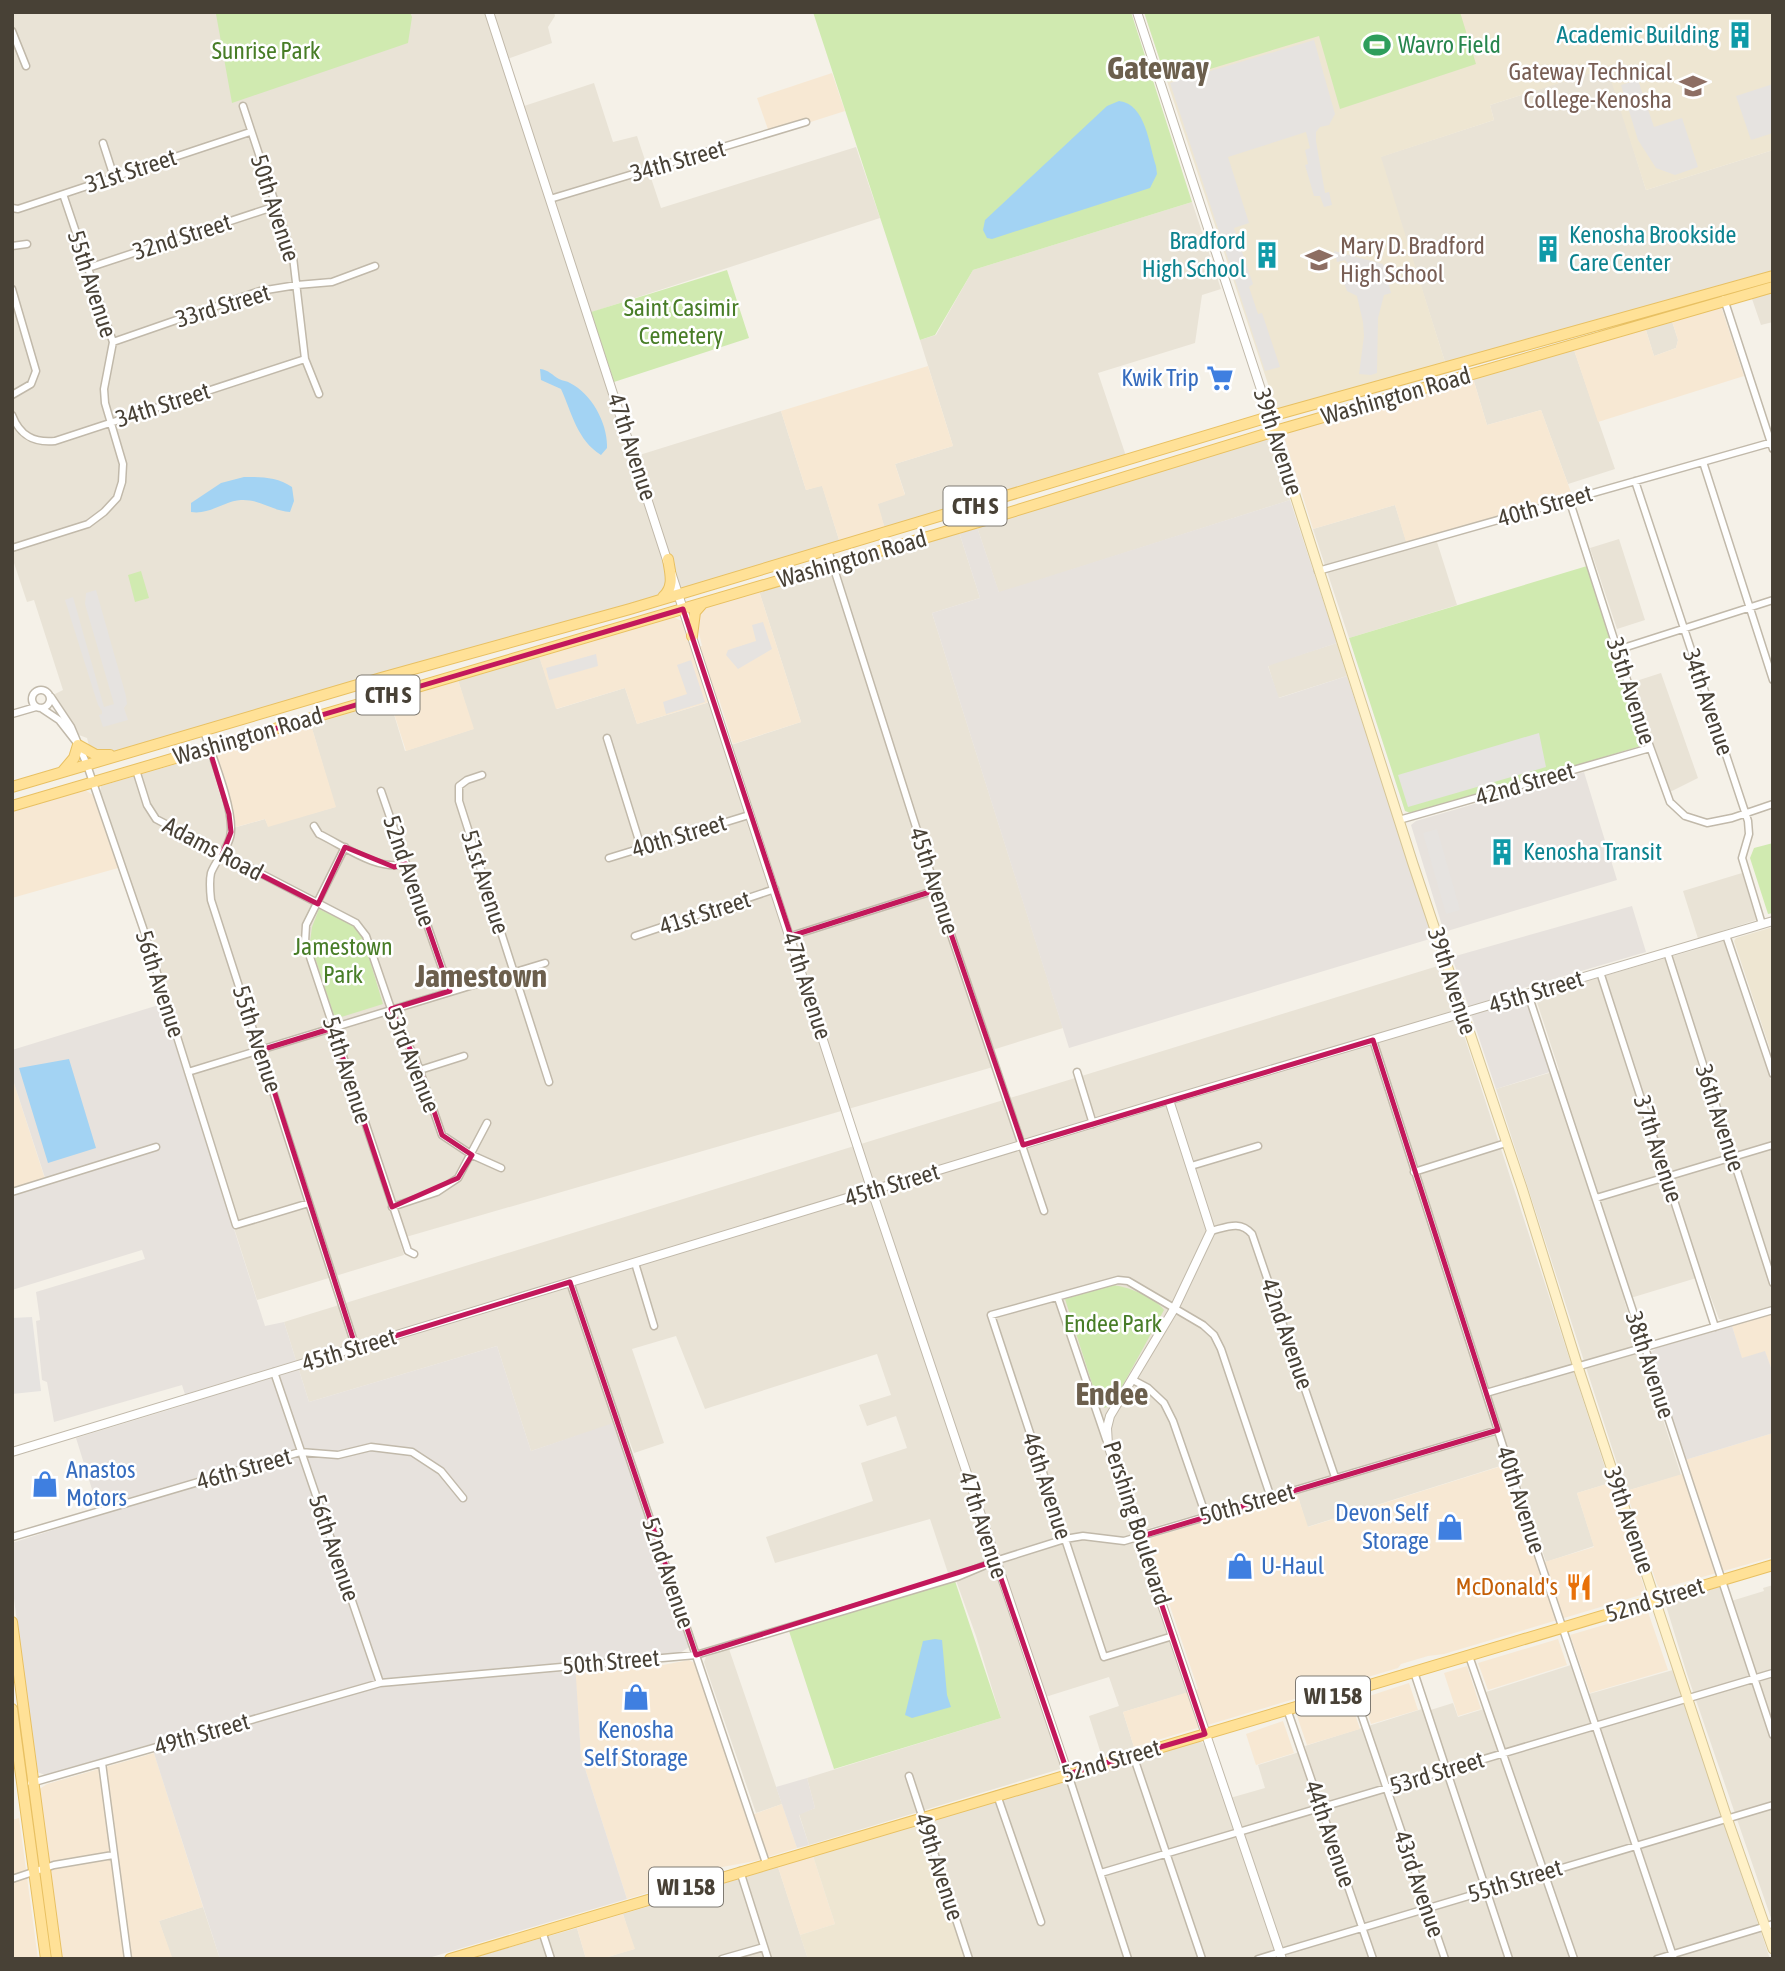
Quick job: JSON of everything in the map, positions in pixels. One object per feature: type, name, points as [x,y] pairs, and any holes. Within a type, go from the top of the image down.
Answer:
[{"type":"main road","name":"Washington Road","points":[[1723,296],[1773,276]]},
{"type":"main road","name":"Washington Road","points":[[12,806],[833,565],[1688,306],[1723,296],[1773,287]]},
{"type":"main road","name":"Washington Road","points":[[12,787],[659,600],[1367,388],[1688,306]]},
{"type":"main road","points":[[1331,415],[1341,407],[1366,399],[1369,394],[1367,388]]},
{"type":"main road","name":"39th Avenue","points":[[1270,416],[1578,1367],[1727,1818],[1769,1925],[1773,1949]]},
{"type":"main road","points":[[659,600],[670,589],[668,559]]},
{"type":"main road","points":[[692,636],[695,611],[704,603]]},
{"type":"main road","points":[[382,678],[387,695]]},
{"type":"main road","points":[[61,772],[74,758],[78,745],[93,754],[103,756],[138,750]]},
{"type":"main road","name":"52nd Street","points":[[450,1959],[482,1954],[542,1931],[766,1863],[1773,1565]]},
{"type":"main road","points":[[12,1622],[28,1784],[40,1870],[57,1959]]},
{"type":"main road","points":[[12,1709],[28,1784]]},
{"type":"main road","points":[[40,1870],[46,1959]]},
{"type":"street","name":"47th Avenue","points":[[489,12],[872,1191],[1128,1959]]},
{"type":"street","name":"39th Avenue","points":[[1137,12],[1270,416]]},
{"type":"street","points":[[12,31],[26,66]]},
{"type":"street","name":"50th Avenue","points":[[243,106],[293,257],[305,359],[319,394]]},
{"type":"street","name":"34th Street","points":[[550,199],[806,122]]},
{"type":"street","name":"31st Street","points":[[12,208],[18,209],[250,132]]},
{"type":"street","points":[[103,143],[114,177]]},
{"type":"street","name":"55th Avenue","points":[[12,548],[88,524],[117,498],[122,482],[123,464],[105,404],[104,389],[113,342],[63,194]]},
{"type":"street","name":"32nd Street","points":[[88,268],[276,206]]},
{"type":"street","points":[[12,246],[27,244]]},
{"type":"street","name":"33rd Street","points":[[113,342],[260,291],[332,282],[375,266]]},
{"type":"street","points":[[12,289],[36,371],[31,384],[12,396]]},
{"type":"street","points":[[1723,296],[1772,445]]},
{"type":"street","name":"34th Street","points":[[12,415],[22,433],[30,439],[55,441],[305,359]]},
{"type":"street","name":"40th Street","points":[[1318,571],[1569,499],[1772,445]]},
{"type":"street","points":[[1703,462],[1773,680]]},
{"type":"street","name":"34th Avenue","points":[[1635,481],[1683,628],[1749,812],[1750,828],[1743,852],[1743,864],[1762,924]]},
{"type":"street","name":"35th Avenue","points":[[1569,499],[1617,650],[1670,802],[1685,816],[1707,823],[1773,804]]},
{"type":"street","name":"45th Avenue","points":[[828,550],[936,890],[1044,1211]]},
{"type":"street","points":[[1617,650],[1773,600]]},
{"type":"street","points":[[12,714],[49,705],[51,697],[43,690],[35,692],[20,710]]},
{"type":"street","points":[[32,697],[39,708]]},
{"type":"street","name":"56th Avenue","points":[[51,697],[72,727],[87,765],[143,928],[236,1225],[309,1203]]},
{"type":"street","name":"56th Avenue","points":[[39,708],[59,720],[78,745]]},
{"type":"street","name":"55th Avenue","points":[[204,731],[232,832],[212,872],[209,887],[211,900],[356,1348]]},
{"type":"street","points":[[607,738],[641,847]]},
{"type":"street","name":"42nd Street","points":[[1399,820],[1650,748]]},
{"type":"street","name":"Adams Road","points":[[136,770],[147,805],[156,819],[318,904]]},
{"type":"street","name":"51st Avenue","points":[[482,775],[459,786],[459,801],[550,1082]]},
{"type":"street","points":[[12,781],[23,784]]},
{"type":"street","name":"52nd Avenue","points":[[380,791],[450,991]]},
{"type":"street","name":"40th Street","points":[[609,858],[749,815]]},
{"type":"street","points":[[314,826],[319,834],[382,865],[394,867],[407,864]]},
{"type":"street","name":"54th Avenue","points":[[345,847],[306,925],[305,942],[392,1207],[408,1251],[414,1254]]},
{"type":"street","name":"41st Street","points":[[635,936],[775,889]]},
{"type":"street","points":[[791,936],[936,890]]},
{"type":"street","name":"53rd Avenue","points":[[318,904],[356,923],[366,936],[399,1032],[421,1070],[442,1135],[472,1155],[501,1168]]},
{"type":"street","name":"45th Street","points":[[12,1452],[1169,1100],[1773,921]]},
{"type":"street","points":[[1726,935],[1773,1074]]},
{"type":"street","name":"36th Avenue","points":[[1667,952],[1773,1283]]},
{"type":"street","points":[[188,1072],[545,963]]},
{"type":"street","name":"37th Avenue","points":[[1600,972],[1715,1327]]},
{"type":"street","name":"38th Avenue","points":[[1528,994],[1773,1735]]},
{"type":"street","name":"40th Avenue","points":[[1373,1040],[1498,1430],[1673,1956]]},
{"type":"street","points":[[421,1070],[464,1056]]},
{"type":"street","points":[[1077,1072],[1093,1124]]},
{"type":"street","points":[[1169,1100],[1211,1231]]},
{"type":"street","points":[[392,1207],[438,1192],[458,1178],[487,1123]]},
{"type":"street","points":[[1414,1172],[1506,1143]]},
{"type":"street","points":[[1595,1198],[1773,1145]]},
{"type":"street","points":[[1191,1166],[1258,1146]]},
{"type":"street","points":[[12,1192],[156,1147]]},
{"type":"street","name":"42nd Avenue","points":[[1211,1231],[1236,1225],[1246,1226],[1252,1234],[1335,1477]]},
{"type":"street","name":"Pershing Boulevard","points":[[1211,1231],[1174,1309],[1110,1416],[1107,1428],[1108,1445],[1281,1955]]},
{"type":"street","points":[[635,1263],[654,1326]]},
{"type":"street","points":[[1108,1445],[1058,1298],[1118,1280],[1128,1282],[1203,1325],[1214,1335],[1271,1498]]},
{"type":"street","name":"52nd Avenue","points":[[570,1282],[766,1863]]},
{"type":"street","name":"46th Avenue","points":[[1058,1298],[991,1315],[1104,1657],[1173,1636]]},
{"type":"street","points":[[1486,1393],[1773,1310]]},
{"type":"street","name":"56th Avenue","points":[[274,1373],[380,1683]]},
{"type":"street","points":[[1133,1380],[1148,1388],[1164,1403],[1206,1516]]},
{"type":"street","name":"50th Street","points":[[380,1683],[696,1655],[957,1577],[995,1561],[1065,1539],[1083,1536],[1124,1541],[1498,1430]]},
{"type":"street","name":"46th Street","points":[[12,1537],[300,1452],[338,1455],[370,1447],[412,1452],[441,1471],[463,1499]]},
{"type":"street","points":[[1469,1656],[1574,1959]]},
{"type":"street","points":[[1414,1672],[1509,1959]]},
{"type":"street","name":"53rd Street","points":[[1101,1873],[1773,1673]]},
{"type":"street","name":"49th Street","points":[[28,1784],[380,1683]]},
{"type":"street","name":"43rd Avenue","points":[[1353,1690],[1445,1959]]},
{"type":"street","name":"44th Avenue","points":[[1287,1709],[1373,1959]]},
{"type":"street","points":[[1133,1755],[1202,1959]]},
{"type":"street","points":[[102,1763],[128,1959]]},
{"type":"street","name":"49th Avenue","points":[[909,1776],[969,1959]]},
{"type":"street","points":[[997,1795],[1041,1922]]},
{"type":"street","name":"55th Street","points":[[1258,1959],[1281,1955],[1362,1927],[1773,1805]]},
{"type":"street","points":[[12,1880],[40,1870],[113,1855]]},
{"type":"street","points":[[740,1871],[768,1959]]},
{"type":"street","points":[[1657,1959],[1769,1925]]},
{"type":"street","points":[[542,1931],[551,1959]]},
{"type":"street","points":[[722,1959],[764,1947]]},
{"type":"highlighted area","points":[[683,609],[791,936],[936,890],[1023,1145],[1373,1040],[1498,1430],[1139,1537],[1205,1734],[1068,1774],[995,1561],[696,1655],[570,1282],[356,1348],[261,1050],[333,1028],[392,1207],[458,1178],[472,1155],[442,1135],[420,1070],[391,1009],[450,991],[406,864],[394,867],[345,847],[318,904],[222,855],[231,832],[229,814],[209,748]]},
{"type":"shaded area","points":[[12,12],[554,12],[555,16],[548,27],[552,43],[502,61],[518,108],[594,83],[613,142],[637,136],[661,208],[856,147],[880,218],[586,314],[633,457],[781,411],[806,490],[822,485],[840,543],[108,753],[90,750],[87,738],[79,735],[57,701],[55,694],[63,690],[34,600],[27,602],[12,557]]},
{"type":"shaded area","name":"Mary D. Bradford High School","points":[[1144,12],[1773,12],[1773,150],[1646,190],[1607,68],[1490,105],[1494,120],[1381,157],[1445,362],[1283,409],[1276,408]]},
{"type":"shaded area","points":[[1314,40],[1335,114],[1329,125],[1320,127],[1316,132],[1325,193],[1329,192],[1332,205],[1324,207],[1320,196],[1314,196],[1305,165],[1308,164],[1305,150],[1310,148],[1306,132],[1228,157],[1249,223],[1234,228],[1253,284],[1249,287],[1258,314],[1262,313],[1280,367],[1265,371],[1170,83]]},
{"type":"shaded area","points":[[1608,67],[1646,190],[1773,150],[1773,272],[1445,362],[1380,157],[1494,120],[1490,105]]},
{"type":"shaded area","points":[[832,73],[845,111],[770,135],[757,98]]},
{"type":"shaded area","points":[[1638,80],[1654,127],[1682,118],[1698,167],[1675,175],[1656,168],[1638,140],[1621,85]]},
{"type":"shaded area","points":[[1773,84],[1773,133],[1751,140],[1736,96]]},
{"type":"shaded area","points":[[1192,202],[1221,289],[1202,295],[1195,343],[1098,373],[1126,456],[885,529],[877,504],[905,494],[895,464],[953,446],[920,340],[936,335],[973,270]]},
{"type":"shaded area","points":[[1334,251],[1383,264],[1391,293],[1384,295],[1378,318],[1377,373],[1371,375],[1359,374],[1363,322],[1357,296],[1347,291],[1342,278],[1350,276],[1351,269],[1345,260],[1337,262]]},
{"type":"shaded area","points":[[1773,289],[1773,322],[1761,325],[1751,296]]},
{"type":"shaded area","points":[[1721,306],[1744,376],[1598,422],[1574,350],[1645,327],[1654,356],[1676,348],[1678,340],[1671,318]]},
{"type":"shaded area","points":[[1671,318],[1678,340],[1676,348],[1654,356],[1645,327]]},
{"type":"shaded area","points":[[1574,350],[1615,469],[1568,484],[1541,410],[1487,425],[1473,378]]},
{"type":"shaded area","points":[[928,366],[953,446],[895,464],[905,495],[878,504],[885,529],[840,543],[822,486],[806,490],[781,411]]},
{"type":"shaded area","points":[[1473,378],[1487,425],[1541,410],[1572,495],[1406,542],[1395,505],[1313,529],[1285,433]]},
{"type":"shaded area","points":[[1266,439],[1270,442],[1290,500],[999,593],[977,527]]},
{"type":"shaded area","points":[[1290,500],[1337,643],[1268,666],[1279,698],[1347,676],[1433,938],[1069,1048],[932,613],[980,598],[959,532],[977,527],[999,592]]},
{"type":"shaded area","points":[[1395,505],[1409,550],[1437,542],[1457,605],[1349,638],[1313,529]]},
{"type":"shaded area","points":[[959,532],[980,598],[932,613],[1063,1028],[989,1051],[993,1067],[399,1239],[404,1255],[257,1300],[234,1228],[240,1226],[235,1209],[100,792],[101,786],[204,756],[211,762],[230,829],[265,819],[268,826],[335,807],[311,725],[390,701],[405,751],[473,729],[458,680],[539,656],[557,709],[625,688],[637,724],[710,702],[725,747],[801,722],[759,591]]},
{"type":"shaded area","points":[[1619,539],[1645,620],[1617,629],[1590,548]]},
{"type":"shaded area","points":[[96,590],[126,696],[127,704],[124,708],[128,720],[103,727],[99,715],[102,711],[65,600],[73,597],[104,707],[114,704],[85,604],[86,593]]},
{"type":"shaded area","points":[[759,591],[801,722],[733,744],[719,699],[637,724],[625,688],[556,709],[539,656],[673,617],[682,621],[692,648],[702,646],[697,624],[698,611],[709,605]]},
{"type":"shaded area","points":[[763,622],[772,649],[738,669],[726,655],[728,650],[756,641],[752,625]]},
{"type":"shaded area","points":[[1337,643],[1347,676],[1278,698],[1268,665]]},
{"type":"shaded area","points":[[596,654],[598,666],[549,680],[546,668]]},
{"type":"shaded area","points":[[691,660],[705,702],[666,714],[663,702],[687,694],[677,665]]},
{"type":"shaded area","points":[[1661,673],[1698,778],[1670,792],[1633,682]]},
{"type":"shaded area","points":[[458,680],[474,729],[406,751],[390,701]]},
{"type":"shaded area","points":[[311,725],[336,807],[268,827],[265,819],[236,827],[215,757],[216,752]]},
{"type":"shaded area","points":[[1539,733],[1546,767],[1408,807],[1398,775]]},
{"type":"shaded area","points":[[1584,772],[1617,880],[1444,932],[1411,825],[1416,821]]},
{"type":"shaded area","points":[[85,790],[93,795],[118,868],[12,898],[12,812]]},
{"type":"shaded area","points":[[1437,829],[1460,910],[1446,914],[1423,833]]},
{"type":"shaded area","points":[[1742,873],[1756,920],[1722,931],[1773,1086],[1773,1306],[1724,1320],[1719,1319],[1703,1276],[1624,1300],[1681,1475],[1626,1491],[1496,1089],[1559,1070],[1535,996],[1701,948],[1683,891]]},
{"type":"shaded area","points":[[1632,906],[1646,952],[1523,988],[1550,1072],[1496,1089],[1452,957]]},
{"type":"shaded area","points":[[1773,927],[1773,1058],[1734,941],[1736,938]]},
{"type":"shaded area","points":[[1441,965],[1610,1483],[1577,1493],[1594,1546],[1546,1562],[1513,1462],[1307,1527],[1295,1486],[1133,1533],[1187,1693],[1123,1712],[1134,1747],[1102,1757],[1089,1716],[1119,1706],[1109,1677],[1039,1699],[1061,1763],[1060,1769],[809,1845],[799,1814],[815,1808],[807,1778],[1001,1718],[976,1636],[953,1572],[948,1573],[930,1519],[775,1563],[766,1537],[873,1501],[861,1463],[907,1448],[896,1416],[867,1426],[859,1405],[891,1395],[877,1354],[705,1409],[676,1336],[632,1349],[664,1443],[634,1453],[622,1421],[531,1451],[497,1346],[309,1402],[284,1322]]},
{"type":"shaded area","points":[[162,1004],[265,1326],[284,1322],[309,1402],[497,1346],[531,1451],[613,1423],[689,1647],[680,1653],[575,1662],[581,1756],[627,1899],[425,1959],[220,1959],[151,1744],[45,1775],[35,1769],[12,1582],[12,1543],[100,1515],[76,1438],[188,1404],[182,1385],[54,1422],[47,1382],[42,1380],[36,1292],[145,1259],[142,1250],[12,1290],[12,1195],[47,1184],[12,1077],[12,1050]]},
{"type":"shaded area","points":[[12,1077],[45,1179],[12,1188]]},
{"type":"shaded area","points":[[1773,1314],[1773,1373],[1765,1352],[1742,1359],[1732,1326]]},
{"type":"shaded area","points":[[32,1317],[41,1391],[12,1394],[12,1318]]},
{"type":"shaded area","points":[[1732,1326],[1742,1358],[1765,1351],[1773,1373],[1773,1433],[1685,1460],[1651,1352]]},
{"type":"shaded area","points":[[1773,1433],[1773,1557],[1660,1589],[1626,1491],[1689,1472],[1685,1460]]},
{"type":"shaded area","points":[[1505,1465],[1538,1564],[1594,1547],[1577,1493],[1610,1483],[1644,1594],[1444,1654],[1401,1664],[1398,1668],[1134,1747],[1123,1712],[1198,1689],[1150,1547],[1151,1538],[1297,1494],[1308,1527]]},
{"type":"shaded area","points":[[1720,1579],[1728,1602],[1764,1591],[1763,1588],[1773,1585],[1773,1924],[1663,1596]]},
{"type":"shaded area","points":[[1648,1612],[1668,1670],[1590,1693],[1570,1635]]},
{"type":"shaded area","points":[[1558,1639],[1567,1665],[1488,1690],[1478,1663]]},
{"type":"shaded area","points":[[729,1649],[782,1804],[756,1813],[704,1662],[706,1657]]},
{"type":"shaded area","points":[[689,1660],[695,1663],[746,1817],[782,1804],[797,1848],[686,1877],[680,1883],[627,1899],[581,1756],[575,1671],[663,1665]]},
{"type":"shaded area","points":[[1571,1665],[1582,1696],[1673,1670],[1770,1959],[972,1959],[929,1826],[931,1821],[1199,1741],[1206,1748],[1223,1800],[1265,1788],[1258,1765],[1306,1750],[1305,1746],[1422,1709],[1424,1712],[1453,1703],[1458,1717],[1490,1707],[1486,1692]]},
{"type":"shaded area","points":[[1467,1666],[1481,1709],[1458,1716],[1444,1673]]},
{"type":"shaded area","points":[[1409,1683],[1418,1710],[1371,1724],[1363,1698]]},
{"type":"shaded area","points":[[1350,1700],[1360,1729],[1307,1745],[1297,1716]]},
{"type":"shaded area","points":[[1283,1721],[1294,1753],[1256,1765],[1246,1734]]},
{"type":"shaded area","points":[[154,1753],[203,1907],[159,1921],[172,1957],[60,1959],[38,1790],[47,1784]]},
{"type":"shaded area","points":[[807,1778],[815,1808],[799,1815],[809,1845],[797,1848],[776,1787]]},
{"type":"shaded area","points":[[19,1818],[38,1959],[12,1959],[12,1820]]},
{"type":"shaded area","points":[[920,1824],[966,1959],[808,1959],[800,1935],[835,1924],[813,1856]]},
{"type":"shaded area","points":[[813,1856],[835,1924],[800,1935],[778,1867]]},
{"type":"shaded area","points":[[778,1867],[808,1959],[601,1959],[634,1949],[623,1914]]},
{"type":"shaded area","points":[[203,1907],[220,1959],[172,1959],[159,1921]]},
{"type":"shaded area","points":[[623,1914],[635,1949],[601,1959],[586,1959],[577,1928]]},
{"type":"shaded area","points":[[577,1928],[586,1959],[469,1959]]},
{"type":"green space","name":"Sunrise Park","points":[[410,12],[412,17],[408,43],[232,103],[216,14]]},
{"type":"green space","points":[[813,12],[1131,12],[1192,202],[973,270],[935,335],[920,340]]},
{"type":"green space","points":[[1144,12],[1460,12],[1476,64],[1340,109],[1319,36],[1167,82]]},
{"type":"green space","name":"Saint Casimir Cemetery","points":[[727,270],[749,338],[614,382],[591,312]]},
{"type":"green space","points":[[1587,566],[1644,745],[1413,814],[1405,811],[1349,638]]},
{"type":"green space","points":[[141,571],[149,598],[135,602],[128,575]]},
{"type":"green space","points":[[1773,843],[1773,913],[1768,914],[1750,858],[1754,848]]},
{"type":"green space","name":"Jamestown Park","points":[[319,909],[354,926],[363,938],[383,1004],[335,1019],[310,942]]},
{"type":"green space","name":"Endee Park","points":[[1111,1285],[1140,1293],[1164,1310],[1113,1403],[1105,1408],[1098,1402],[1065,1299]]},
{"type":"green space","points":[[955,1581],[1001,1718],[834,1769],[789,1631]]},
{"type":"water","points":[[1119,101],[1135,109],[1145,127],[1157,174],[1150,188],[992,239],[987,238],[983,230],[985,220],[1107,106]]},
{"type":"water","points":[[540,369],[569,382],[592,402],[602,420],[607,439],[607,448],[601,455],[581,434],[561,389],[541,380]]},
{"type":"water","points":[[244,477],[275,479],[292,487],[294,501],[290,512],[254,501],[241,500],[204,512],[191,512],[191,503],[221,483]]},
{"type":"water","points":[[69,1059],[96,1148],[48,1163],[19,1068]]},
{"type":"water","points":[[942,1640],[947,1695],[951,1707],[912,1718],[905,1715],[923,1641]]},
{"type":"place","name":"Academic Building","points":[[1740,35]]},
{"type":"place","name":"Wavro Field","points":[[1377,45]]},
{"type":"place","name":"Gateway Technical College-Kenosha","points":[[1693,86]]},
{"type":"place","name":"Kenosha Brookside Care Center","points":[[1548,249]]},
{"type":"place","name":"Bradford High School","points":[[1267,255]]},
{"type":"place","name":"Mary D. Bradford High School","points":[[1319,260]]},
{"type":"place","name":"Kwik Trip","points":[[1220,378]]},
{"type":"place","name":"Kenosha Transit","points":[[1502,852]]},
{"type":"place","name":"Anastos Motors","points":[[45,1484]]},
{"type":"place","name":"Devon Self Storage","points":[[1450,1527]]},
{"type":"place","name":"U-Haul","points":[[1240,1566]]},
{"type":"place","name":"McDonald's","points":[[1579,1587]]},
{"type":"place","name":"Kenosha Self Storage","points":[[636,1697]]},
{"type":"district","name":"Gateway","points":[[1158,68]]},
{"type":"district","name":"Jamestown","points":[[481,976]]},
{"type":"district","name":"Endee","points":[[1112,1394]]}]
